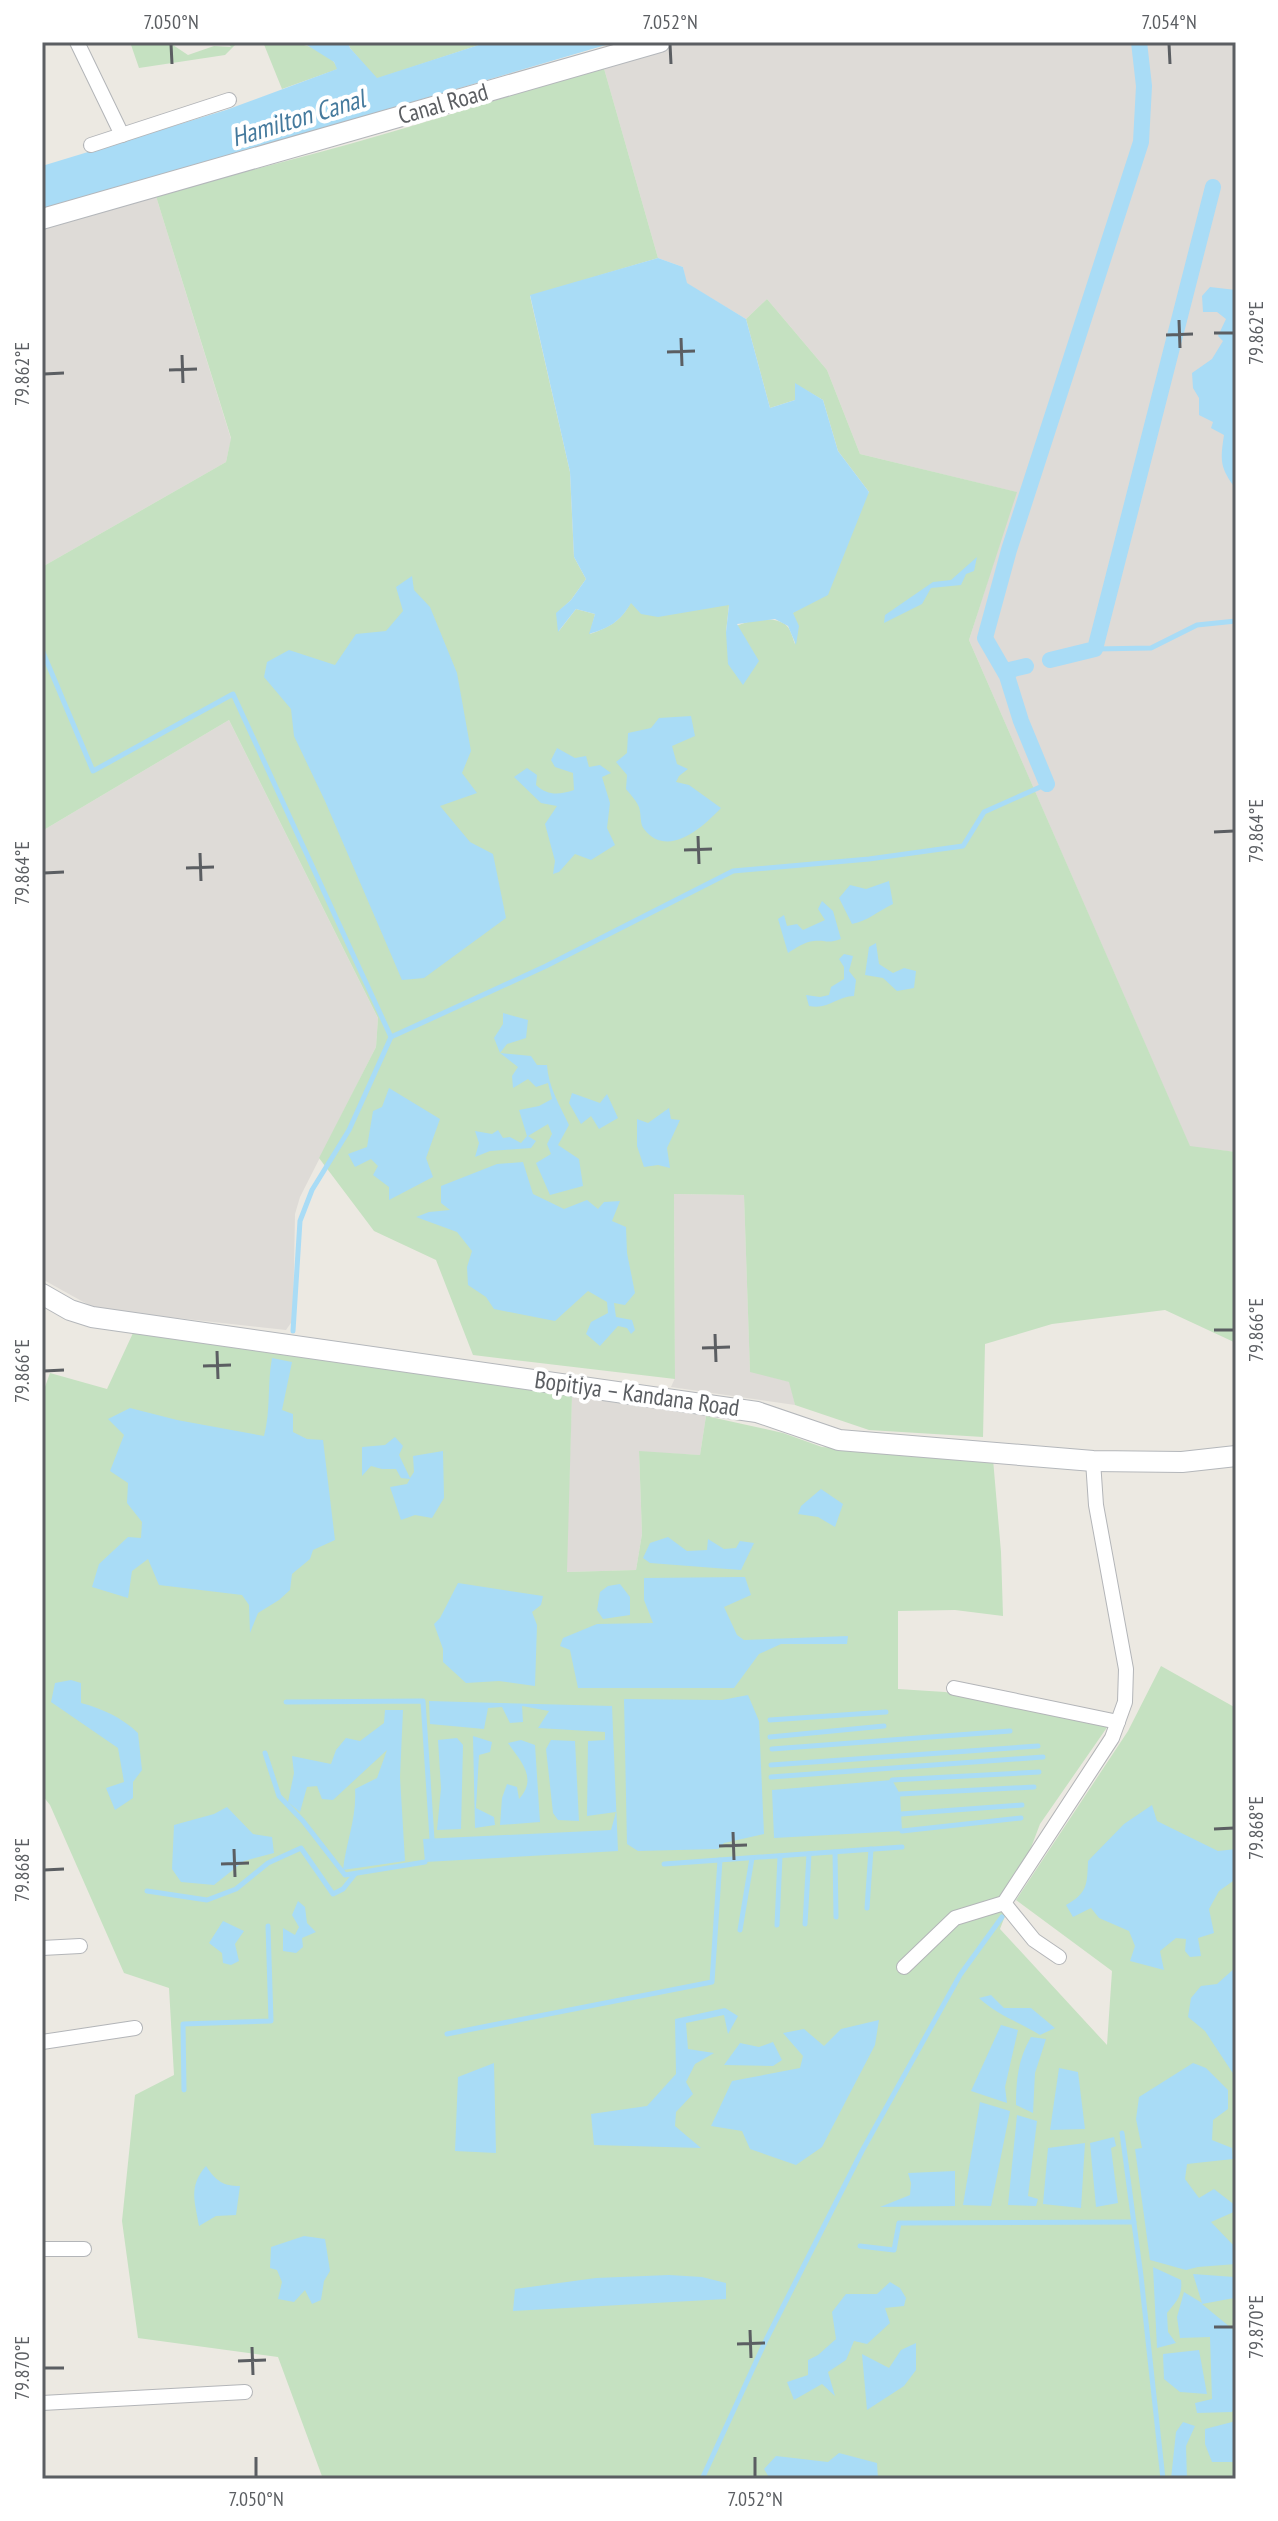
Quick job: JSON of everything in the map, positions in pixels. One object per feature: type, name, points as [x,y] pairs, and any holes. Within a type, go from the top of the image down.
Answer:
[{"type":"main road","name":"Canal Road","points":[[42,219],[660,42]]},
{"type":"main road","name":"Bopitiya – Kandana Road","points":[[42,1294],[70,1310],[92,1317],[757,1412],[839,1440],[1093,1461],[1182,1462],[1236,1456]]},
{"type":"street","points":[[77,42],[122,135]]},
{"type":"street","points":[[91,145],[229,100]]},
{"type":"street","points":[[904,1967],[955,1918],[1004,1903],[1112,1738],[1118,1722],[1125,1702],[1126,1669],[1096,1505],[1093,1461]]},
{"type":"street","points":[[954,1688],[1118,1722]]},
{"type":"street","points":[[1004,1903],[1034,1940],[1059,1957]]},
{"type":"street","points":[[42,1948],[80,1946]]},
{"type":"street","points":[[42,2042],[135,2028]]},
{"type":"street","points":[[42,2249],[84,2249]]},
{"type":"street","points":[[42,2403],[245,2392]]},
{"type":"shaded area","points":[[682,42],[1236,42],[1236,1152],[1190,1147],[969,640],[1016,492],[860,454],[827,370],[767,299],[746,319],[686,283],[683,267],[658,258],[603,65]]},
{"type":"shaded area","points":[[155,193],[231,439],[226,462],[42,567],[42,226]]},
{"type":"shaded area","points":[[229,720],[378,1018],[376,1047],[300,1197],[295,1214],[293,1320],[286,1330],[96,1309],[42,1279],[42,831]]},
{"type":"shaded area","points":[[674,1194],[744,1195],[750,1371],[790,1382],[795,1405],[671,1387],[675,1378]]},
{"type":"shaded area","points":[[572,1396],[706,1416],[700,1455],[639,1452],[642,1534],[636,1570],[566,1572]]},
{"type":"green space","points":[[272,41],[288,42],[319,50],[338,69],[282,89],[263,42],[238,42],[225,55],[139,68],[130,42],[175,42],[173,45],[188,55],[214,46],[231,47],[227,42]]},
{"type":"green space","points":[[348,42],[488,42],[376,79]]},
{"type":"green space","points":[[603,65],[658,258],[530,296],[570,472],[574,557],[586,579],[557,613],[559,631],[576,609],[595,614],[590,634],[614,622],[631,602],[729,605],[726,632],[747,622],[774,620],[787,626],[795,644],[793,613],[869,492],[838,451],[823,400],[795,384],[795,400],[770,408],[746,319],[767,299],[827,370],[860,454],[1017,492],[969,640],[1190,1146],[1236,1152],[1236,1343],[1165,1310],[1052,1324],[985,1344],[983,1437],[869,1430],[795,1405],[789,1382],[750,1372],[744,1195],[674,1194],[675,1379],[473,1355],[436,1260],[374,1231],[319,1158],[376,1047],[378,1018],[229,720],[42,831],[42,567],[226,462],[231,438],[155,193],[381,135]]},
{"type":"green space","points":[[133,1333],[572,1396],[567,1572],[636,1570],[642,1534],[639,1451],[700,1455],[706,1416],[783,1433],[822,1447],[993,1459],[1003,1616],[955,1610],[898,1611],[898,1689],[945,1692],[1108,1726],[1040,1824],[1000,1929],[1107,2045],[1112,1971],[1016,1900],[1128,1731],[1161,1666],[1236,1708],[1236,2479],[323,2479],[278,2357],[138,2338],[122,2221],[135,2095],[174,2075],[169,1988],[124,1973],[50,1805],[42,1795],[42,1395],[50,1373],[107,1389]]},
{"type":"water","name":"Hamilton Canal","points":[[302,42],[348,42],[377,78],[488,42],[616,42],[42,211],[42,166],[226,110],[337,69],[334,62]]},
{"type":"water","points":[[658,258],[683,267],[687,283],[746,319],[770,408],[795,400],[795,383],[823,400],[838,451],[869,492],[828,595],[793,613],[799,626],[796,645],[788,626],[775,619],[737,624],[759,661],[743,685],[728,664],[726,632],[729,605],[658,617],[641,614],[631,603],[613,623],[589,634],[595,614],[576,609],[558,632],[556,613],[571,600],[586,579],[574,557],[570,472],[530,295]]},
{"type":"water","points":[[1210,287],[1236,290],[1236,489],[1222,464],[1224,435],[1211,428],[1213,422],[1199,415],[1199,398],[1193,388],[1192,373],[1212,359],[1223,341],[1218,336],[1226,319],[1217,312],[1203,312],[1202,296]]},
{"type":"water","points":[[977,557],[974,571],[966,574],[961,585],[931,588],[922,604],[884,623],[885,615],[933,582],[951,580]]},
{"type":"water","points":[[412,576],[414,590],[430,607],[457,673],[471,751],[462,773],[477,793],[440,806],[470,842],[493,854],[506,918],[424,978],[402,980],[294,736],[291,709],[264,677],[267,662],[289,650],[335,665],[356,634],[386,631],[403,611],[396,587]]},
{"type":"water","points":[[691,716],[695,736],[672,746],[677,764],[688,769],[676,782],[689,785],[721,808],[685,837],[664,841],[654,838],[642,827],[638,805],[626,789],[627,775],[616,762],[627,753],[628,733],[651,728],[659,718]]},
{"type":"water","points":[[557,748],[575,758],[586,756],[589,767],[600,765],[611,773],[602,777],[610,803],[607,828],[615,845],[591,860],[575,854],[559,872],[553,874],[555,861],[545,824],[557,806],[541,803],[514,777],[527,768],[537,775],[536,785],[549,793],[574,790],[573,773],[555,767],[551,760]]},
{"type":"water","points":[[889,881],[893,904],[852,924],[839,898],[850,885],[866,889]]},
{"type":"water","points":[[822,901],[833,911],[841,939],[810,942],[788,953],[778,919],[784,915],[787,926],[797,924],[803,930],[825,920],[818,909]]},
{"type":"water","points":[[876,943],[879,964],[893,973],[904,968],[916,971],[914,988],[897,991],[883,978],[865,975],[869,947]]},
{"type":"water","points":[[844,954],[853,956],[849,971],[856,980],[854,996],[822,1006],[809,1006],[806,995],[829,995],[831,987],[844,979],[844,967],[839,959]]},
{"type":"water","points":[[503,1013],[528,1020],[526,1038],[507,1044],[500,1053],[494,1038],[503,1024]]},
{"type":"water","points":[[500,1053],[531,1056],[537,1065],[547,1065],[552,1088],[569,1125],[558,1145],[579,1159],[583,1186],[550,1195],[536,1163],[551,1154],[547,1144],[552,1134],[548,1124],[528,1136],[536,1141],[531,1148],[490,1151],[475,1157],[479,1143],[475,1131],[492,1134],[498,1130],[503,1138],[510,1137],[521,1143],[527,1136],[519,1110],[539,1106],[552,1099],[548,1083],[536,1087],[528,1079],[513,1088],[512,1076],[518,1067]]},
{"type":"water","points":[[389,1088],[440,1119],[426,1158],[433,1177],[389,1200],[389,1187],[373,1175],[378,1166],[371,1159],[355,1167],[348,1154],[367,1147],[373,1111],[382,1107]]},
{"type":"water","points":[[572,1093],[600,1103],[607,1094],[618,1118],[599,1129],[591,1116],[581,1124],[569,1103]]},
{"type":"water","points":[[669,1108],[671,1119],[680,1120],[667,1148],[670,1168],[658,1165],[644,1167],[637,1146],[637,1119],[648,1123]]},
{"type":"water","points":[[523,1162],[533,1194],[564,1209],[587,1200],[598,1209],[604,1202],[620,1201],[612,1221],[626,1227],[627,1253],[635,1293],[625,1305],[614,1303],[616,1317],[632,1320],[635,1330],[631,1334],[627,1328],[618,1326],[600,1346],[586,1334],[591,1322],[608,1313],[607,1302],[588,1291],[555,1321],[494,1309],[486,1297],[468,1285],[467,1267],[472,1251],[457,1232],[416,1217],[450,1210],[441,1203],[441,1186],[497,1164]]},
{"type":"water","points":[[272,1358],[292,1362],[282,1410],[293,1414],[293,1432],[307,1439],[323,1440],[335,1540],[313,1550],[310,1559],[292,1574],[290,1590],[258,1613],[250,1633],[249,1605],[242,1595],[159,1585],[148,1559],[132,1571],[128,1598],[92,1587],[99,1564],[128,1537],[141,1538],[142,1522],[127,1503],[128,1483],[110,1471],[124,1435],[108,1419],[130,1408],[264,1436]]},
{"type":"water","points":[[395,1437],[403,1446],[399,1455],[410,1478],[414,1472],[413,1456],[443,1451],[444,1498],[432,1518],[415,1515],[401,1520],[390,1487],[407,1484],[410,1479],[401,1478],[396,1469],[371,1466],[362,1476],[362,1447],[385,1445]]},
{"type":"water","points":[[821,1489],[843,1504],[835,1527],[818,1517],[798,1514],[801,1506]]},
{"type":"water","points":[[668,1537],[687,1551],[707,1550],[708,1539],[724,1549],[736,1548],[740,1541],[754,1543],[741,1570],[650,1563],[643,1558],[650,1543]]},
{"type":"water","points":[[745,1577],[751,1595],[724,1607],[737,1635],[744,1640],[848,1636],[847,1644],[781,1644],[759,1654],[734,1688],[578,1688],[570,1650],[560,1646],[563,1638],[597,1624],[653,1623],[644,1600],[644,1578]]},
{"type":"water","points":[[458,1583],[543,1596],[541,1605],[532,1612],[537,1625],[535,1686],[499,1681],[466,1683],[443,1662],[443,1649],[434,1624]]},
{"type":"water","points":[[620,1584],[630,1597],[630,1615],[603,1619],[597,1610],[600,1592],[608,1586]]},
{"type":"water","points":[[71,1680],[81,1683],[81,1703],[111,1714],[138,1733],[142,1770],[133,1782],[133,1798],[115,1810],[106,1788],[124,1782],[118,1748],[51,1702],[55,1683]]},
{"type":"water","points":[[748,1695],[759,1721],[764,1834],[724,1843],[718,1849],[638,1851],[627,1844],[624,1699],[722,1700]]},
{"type":"water","points":[[429,1701],[612,1706],[618,1851],[425,1862],[423,1839],[611,1830],[616,1812],[587,1816],[588,1741],[605,1740],[605,1732],[538,1728],[549,1711],[522,1706],[523,1722],[510,1723],[502,1707],[488,1708],[484,1729],[430,1724]]},
{"type":"water","points":[[385,1710],[403,1710],[400,1777],[405,1861],[343,1870],[355,1789],[377,1778],[387,1750],[333,1800],[322,1799],[317,1786],[307,1787],[300,1812],[288,1802],[294,1773],[292,1756],[331,1764],[336,1750],[346,1738],[360,1741],[384,1723]]},
{"type":"water","points":[[473,1736],[492,1742],[490,1752],[479,1755],[476,1808],[494,1817],[495,1825],[475,1828]]},
{"type":"water","points":[[457,1738],[463,1745],[461,1829],[437,1830],[441,1788],[438,1740]]},
{"type":"water","points":[[521,1740],[535,1745],[540,1822],[500,1825],[502,1798],[507,1784],[517,1787],[519,1799],[527,1784],[526,1770],[508,1743]]},
{"type":"water","points":[[551,1740],[575,1741],[579,1821],[558,1820],[553,1813],[546,1749]]},
{"type":"water","points":[[892,1780],[900,1794],[902,1831],[774,1838],[772,1790]]},
{"type":"water","points":[[1152,1805],[1157,1821],[1218,1851],[1236,1849],[1233,1881],[1219,1891],[1209,1909],[1214,1933],[1198,1938],[1201,1956],[1190,1957],[1185,1951],[1186,1939],[1176,1938],[1160,1951],[1164,1970],[1130,1961],[1135,1946],[1129,1931],[1099,1918],[1091,1908],[1073,1917],[1066,1905],[1079,1896],[1085,1887],[1088,1861],[1124,1824]]},
{"type":"water","points":[[227,1807],[253,1834],[272,1837],[274,1853],[244,1861],[214,1885],[181,1882],[172,1869],[174,1825],[214,1814]]},
{"type":"water","points":[[298,1901],[305,1907],[307,1923],[316,1932],[302,1938],[303,1947],[296,1953],[283,1951],[283,1928],[295,1935],[299,1927],[292,1915]]},
{"type":"water","points":[[223,1921],[244,1931],[235,1944],[239,1961],[231,1965],[223,1963],[222,1953],[209,1943]]},
{"type":"water","points":[[1236,1967],[1236,2078],[1205,2031],[1188,2017],[1191,1998],[1201,1986],[1217,1984]]},
{"type":"water","points":[[991,1995],[1004,2008],[1031,2008],[1055,2028],[1040,2035],[979,1998]]},
{"type":"water","points":[[725,2008],[738,2016],[728,2034],[724,2015],[686,2023],[688,2049],[714,2053],[695,2064],[686,2082],[693,2094],[676,2112],[675,2126],[701,2148],[594,2145],[591,2114],[647,2106],[676,2074],[675,2019]]},
{"type":"water","points":[[879,2020],[875,2045],[822,2147],[796,2165],[750,2149],[742,2131],[711,2126],[732,2081],[800,2068],[803,2056],[783,2033],[804,2029],[824,2046],[841,2029]]},
{"type":"water","points":[[1001,2025],[1018,2030],[1005,2087],[1007,2103],[971,2091]]},
{"type":"water","points":[[1031,2037],[1046,2039],[1035,2073],[1033,2113],[1016,2105],[1019,2070]]},
{"type":"water","points":[[773,2042],[782,2060],[773,2066],[724,2065],[740,2043],[759,2047]]},
{"type":"water","points":[[494,2063],[496,2153],[455,2151],[458,2077]]},
{"type":"water","points":[[1193,2063],[1206,2068],[1228,2090],[1228,2109],[1213,2120],[1212,2140],[1232,2148],[1233,2159],[1187,2164],[1185,2179],[1199,2198],[1214,2189],[1236,2206],[1236,2211],[1211,2222],[1234,2246],[1236,2264],[1186,2270],[1150,2260],[1135,2149],[1142,2148],[1136,2119],[1139,2097]]},
{"type":"water","points":[[1059,2068],[1078,2072],[1085,2129],[1050,2130]]},
{"type":"water","points":[[980,2102],[1010,2111],[991,2206],[963,2205]]},
{"type":"water","points":[[1017,2115],[1037,2121],[1028,2196],[1038,2199],[1036,2206],[1008,2205]]},
{"type":"water","points":[[1114,2137],[1116,2146],[1111,2148],[1118,2203],[1096,2207],[1090,2143]]},
{"type":"water","points":[[1085,2143],[1081,2208],[1043,2204],[1048,2148]]},
{"type":"water","points":[[206,2166],[220,2182],[240,2186],[236,2215],[216,2216],[199,2226],[195,2188]]},
{"type":"water","points":[[955,2171],[955,2206],[880,2207],[910,2195],[908,2173]]},
{"type":"water","points":[[304,2236],[325,2239],[330,2271],[324,2281],[321,2300],[312,2304],[305,2290],[294,2302],[278,2299],[282,2282],[277,2270],[270,2268],[271,2247]]},
{"type":"water","points":[[1153,2267],[1181,2280],[1178,2298],[1167,2313],[1168,2332],[1176,2343],[1157,2348]]},
{"type":"water","points":[[1193,2274],[1234,2277],[1234,2298],[1202,2304],[1236,2332],[1236,2406],[1232,2412],[1197,2413],[1195,2403],[1212,2399],[1210,2337],[1180,2338],[1177,2317],[1184,2292],[1202,2303]]},
{"type":"water","points":[[702,2277],[726,2283],[726,2299],[513,2311],[515,2289],[596,2278]]},
{"type":"water","points":[[890,2282],[900,2288],[906,2298],[904,2306],[885,2308],[890,2323],[867,2344],[854,2341],[846,2360],[828,2372],[835,2396],[822,2384],[794,2400],[787,2382],[808,2375],[808,2360],[836,2339],[832,2312],[846,2294],[877,2294]]},
{"type":"water","points":[[916,2343],[916,2370],[904,2386],[867,2410],[862,2354],[889,2368],[901,2350]]},
{"type":"water","points":[[1199,2350],[1207,2394],[1180,2392],[1164,2379],[1163,2354]]},
{"type":"water","points":[[1236,2421],[1236,2462],[1212,2462],[1205,2444],[1205,2429]]},
{"type":"water","points":[[1183,2422],[1195,2426],[1186,2446],[1187,2479],[1171,2479],[1176,2432]]},
{"type":"water","points":[[839,2453],[877,2463],[878,2479],[770,2479],[764,2469],[776,2456],[828,2462]]},
{"type":"waterway","points":[[1047,784],[1021,721],[1007,676],[985,638],[1009,550],[1141,142],[1144,86],[1139,42]]},
{"type":"waterway","points":[[1050,660],[1095,649],[1213,187]]},
{"type":"waterway","points":[[1095,649],[1151,648],[1197,625],[1236,621]]},
{"type":"waterway","points":[[42,650],[93,771],[233,694],[391,1037],[546,966],[733,871],[869,859],[963,846],[984,812],[1047,784]]},
{"type":"waterway","points":[[1005,671],[1026,666]]},
{"type":"waterway","points":[[293,1331],[300,1221],[312,1190],[349,1130],[391,1037]]},
{"type":"waterway","points":[[286,1702],[423,1701],[432,1839]]},
{"type":"waterway","points":[[770,1720],[886,1712]]},
{"type":"waterway","points":[[770,1737],[884,1726]]},
{"type":"waterway","points":[[772,1749],[1010,1731]]},
{"type":"waterway","points":[[771,1765],[1038,1746]]},
{"type":"waterway","points":[[265,1753],[279,1796],[345,1875],[425,1862]]},
{"type":"waterway","points":[[771,1777],[1043,1757]]},
{"type":"waterway","points":[[892,1780],[1039,1772]]},
{"type":"waterway","points":[[900,1794],[1034,1787]]},
{"type":"waterway","points":[[901,1814],[1022,1805]]},
{"type":"waterway","points":[[902,1831],[1021,1818]]},
{"type":"waterway","points":[[664,1864],[902,1847]]},
{"type":"waterway","points":[[147,1891],[207,1900],[236,1889],[268,1863],[301,1848],[333,1894],[343,1889],[355,1874]]},
{"type":"waterway","points":[[867,1908],[871,1849]]},
{"type":"waterway","points":[[835,1852],[836,1917]]},
{"type":"waterway","points":[[805,1924],[809,1854]]},
{"type":"waterway","points":[[777,1925],[780,1856]]},
{"type":"waterway","points":[[740,1930],[752,1858]]},
{"type":"waterway","points":[[447,2034],[712,1982],[720,1860]]},
{"type":"waterway","points":[[702,2479],[766,2340],[862,2151],[960,1975],[1002,1917]]},
{"type":"waterway","points":[[184,2090],[183,2024],[271,2021],[268,1926]]},
{"type":"waterway","points":[[1122,2133],[1163,2479]]},
{"type":"waterway","points":[[860,2246],[894,2250],[899,2223],[1134,2222]]}]
